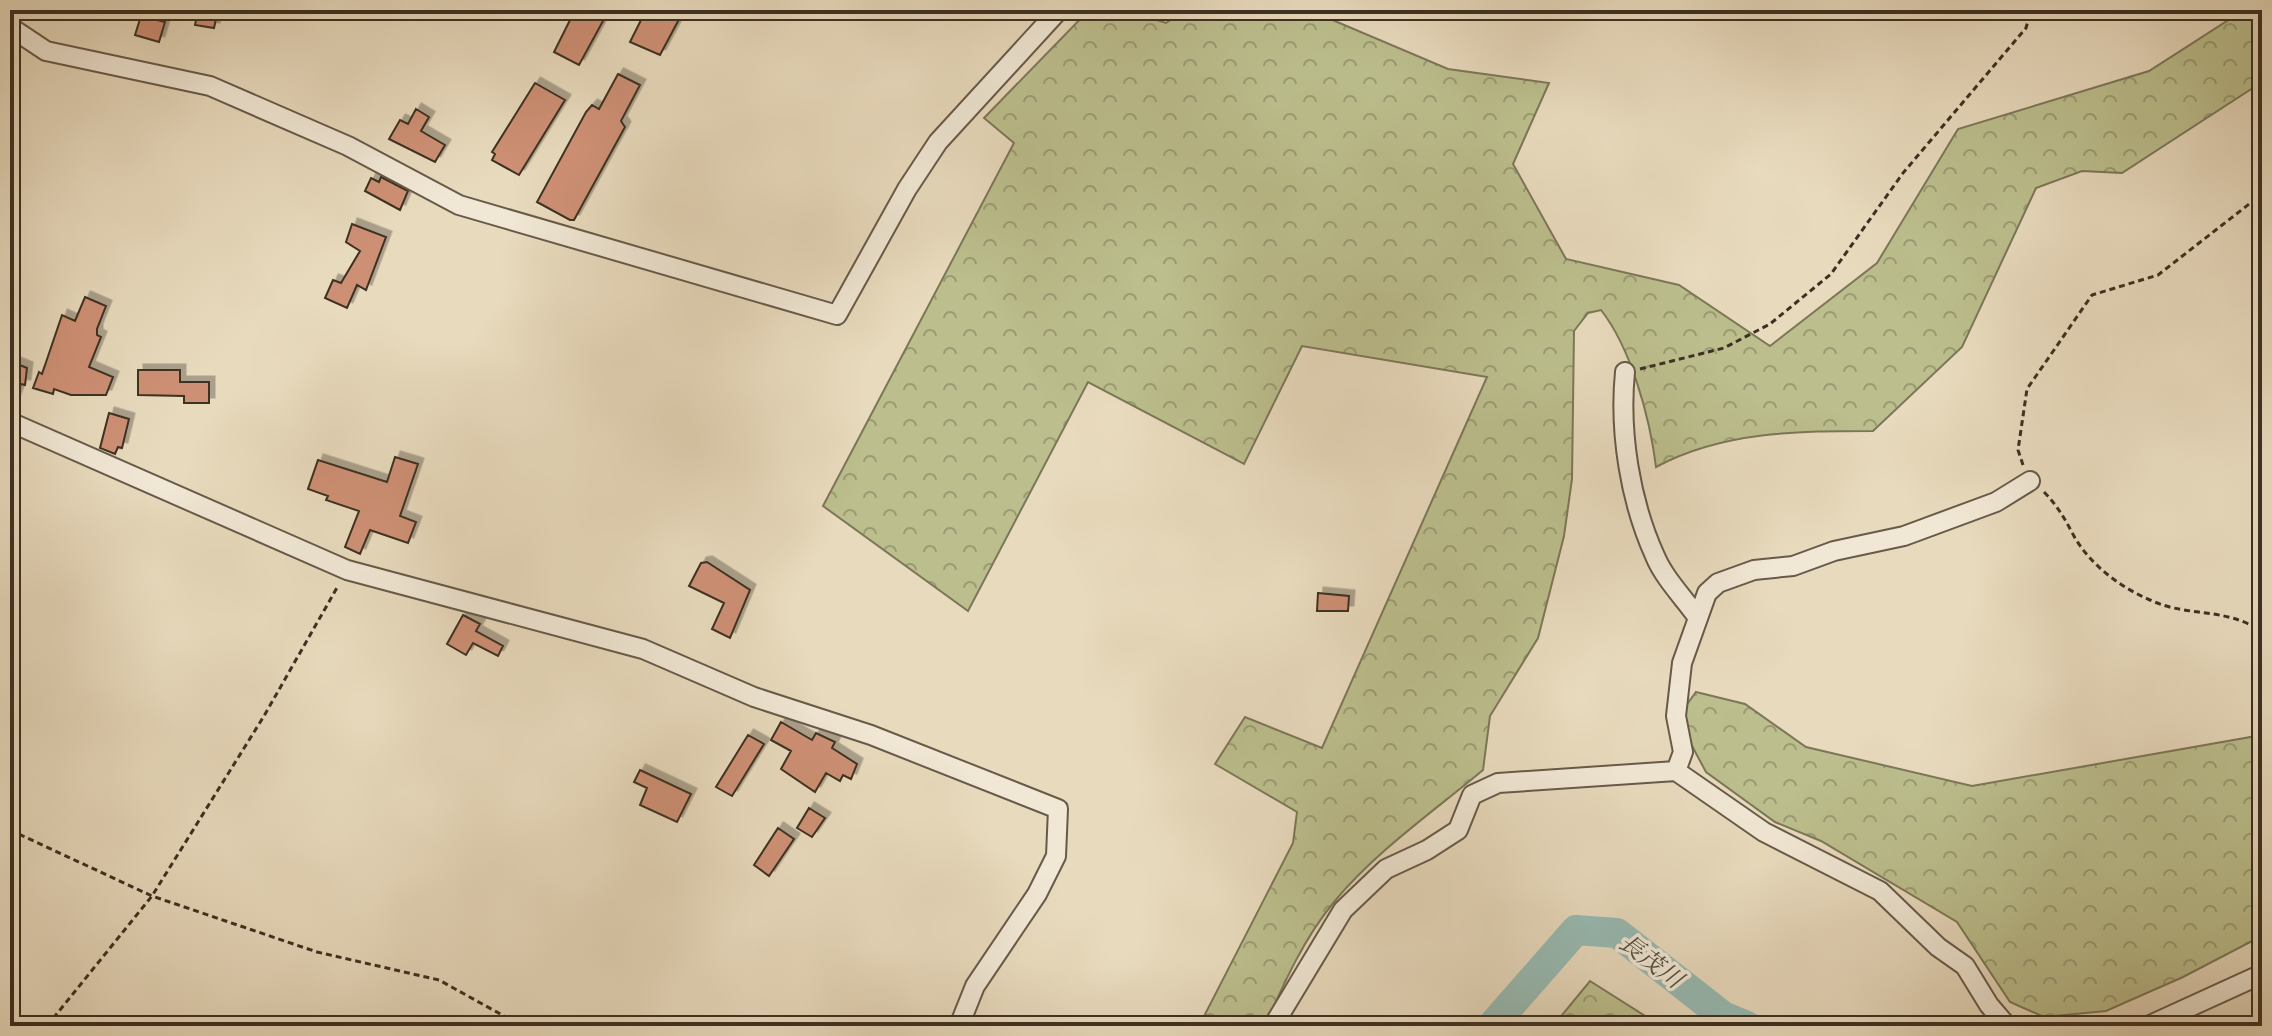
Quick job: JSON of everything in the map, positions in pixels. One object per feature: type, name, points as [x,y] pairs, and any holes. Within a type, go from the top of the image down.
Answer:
[{"type":"street","points":[[10,27],[46,51],[210,86],[348,146],[459,205],[837,315],[907,189],[938,142],[1059,10]]},
{"type":"street","points":[[1625,372],[1621,411],[1638,510],[1656,559],[1698,618]]},
{"type":"street","points":[[10,422],[347,570],[643,649],[754,697],[871,735],[1058,809],[1056,856],[1037,894],[975,986],[959,1026]]},
{"type":"street","points":[[1676,771],[1683,752],[1676,716],[1682,663],[1707,593],[1730,577],[1793,566],[1834,551],[1904,536],[1996,502],[2030,481]]},
{"type":"street","points":[[1273,1026],[1343,910],[1386,869],[1427,850],[1458,830],[1472,795],[1498,783],[1676,771],[1764,832],[1880,891],[1938,947],[1965,966],[1989,1005],[2007,1026]]},
{"type":"street","points":[[2148,1026],[2262,974]]},
{"type":"path","points":[[1625,372],[1724,348],[1770,324],[1831,274],[1903,173],[2026,28],[2031,10]]},
{"type":"path","points":[[2262,194],[2158,275],[2092,295],[2027,389],[2018,450],[2030,481],[2052,500],[2096,566],[2150,600],[2183,611],[2211,611],[2262,631]]},
{"type":"path","points":[[47,1026],[152,896],[264,716],[347,570]]},
{"type":"path","points":[[10,830],[152,896],[317,952],[439,980],[522,1026]]},
{"type":"green space","points":[[1089,10],[1125,10],[1166,23],[1185,10],[1309,10],[1448,69],[1549,83],[1513,164],[1566,259],[1679,285],[1770,346],[1877,263],[1958,129],[2149,71],[2244,10],[2262,10],[2262,82],[2122,173],[2082,171],[2036,188],[1962,347],[1873,431],[1789,433],[1735,440],[1708,446],[1656,467],[1644,406],[1630,363],[1601,310],[1588,313],[1574,331],[1572,479],[1564,536],[1538,638],[1490,716],[1483,770],[1386,849],[1350,883],[1304,946],[1265,1026],[1199,1026],[1293,843],[1297,812],[1215,764],[1245,717],[1322,748],[1487,377],[1302,346],[1244,464],[1088,382],[968,611],[823,506],[1014,143],[984,118]]},
{"type":"green space","points":[[1696,692],[1745,704],[1806,747],[1972,786],[2262,735],[2262,936],[2183,977],[2106,1011],[2044,1017],[2010,1002],[1957,922],[1821,841],[1775,822],[1706,772],[1677,718]]},
{"type":"green space","points":[[1590,981],[1661,1026],[1553,1026]]},
{"type":"building","points":[[198,10],[218,10],[214,28],[195,25]]},
{"type":"building","points":[[575,10],[609,10],[579,65],[554,52]]},
{"type":"building","points":[[646,10],[684,10],[660,55],[630,42]]},
{"type":"building","points":[[141,16],[165,22],[159,42],[135,35]]},
{"type":"building","points":[[618,74],[640,85],[621,121],[625,127],[574,220],[570,220],[537,202],[586,112],[592,105],[599,109]]},
{"type":"building","points":[[535,83],[565,100],[519,175],[492,160],[495,154],[492,152]]},
{"type":"building","points":[[416,109],[429,117],[421,131],[445,145],[435,162],[389,139],[400,120],[408,124]]},
{"type":"building","points":[[381,177],[408,191],[400,210],[365,191],[371,178],[379,182]]},
{"type":"building","points":[[352,224],[386,237],[366,290],[357,285],[347,308],[325,298],[333,280],[341,283],[360,251],[346,242]]},
{"type":"building","points":[[85,297],[106,306],[97,329],[97,335],[101,337],[89,367],[113,377],[106,395],[71,395],[54,389],[53,394],[33,388],[39,372],[42,374],[62,315],[75,321]]},
{"type":"building","points":[[10,361],[27,368],[25,385],[21,384],[11,410]]},
{"type":"building","points":[[138,370],[180,370],[180,382],[209,382],[209,403],[184,403],[184,396],[138,395]]},
{"type":"building","points":[[109,413],[129,419],[122,448],[118,447],[115,454],[100,448]]},
{"type":"building","points":[[395,457],[418,464],[400,516],[416,522],[408,543],[370,530],[360,554],[345,547],[359,511],[326,500],[328,496],[308,489],[318,460],[387,482]]},
{"type":"building","points":[[707,562],[750,590],[730,638],[712,629],[724,603],[689,586],[701,563]]},
{"type":"building","points":[[1318,593],[1349,596],[1348,611],[1317,611]]},
{"type":"building","points":[[463,615],[480,624],[476,631],[503,646],[498,656],[473,643],[466,655],[447,644]]},
{"type":"building","points":[[781,722],[812,740],[816,733],[835,742],[832,748],[857,764],[851,779],[843,775],[840,781],[826,773],[815,792],[781,769],[791,751],[771,740]]},
{"type":"building","points":[[748,735],[764,744],[732,796],[716,787]]},
{"type":"building","points":[[640,770],[691,794],[677,822],[640,805],[647,788],[634,782]]},
{"type":"building","points":[[809,808],[825,818],[812,837],[797,828]]},
{"type":"building","points":[[778,828],[794,839],[769,876],[754,865]]},
{"type":"waterway","name":"長茂川","points":[[1492,1026],[1576,930],[1617,933],[1723,1016],[1747,1026]]}]
